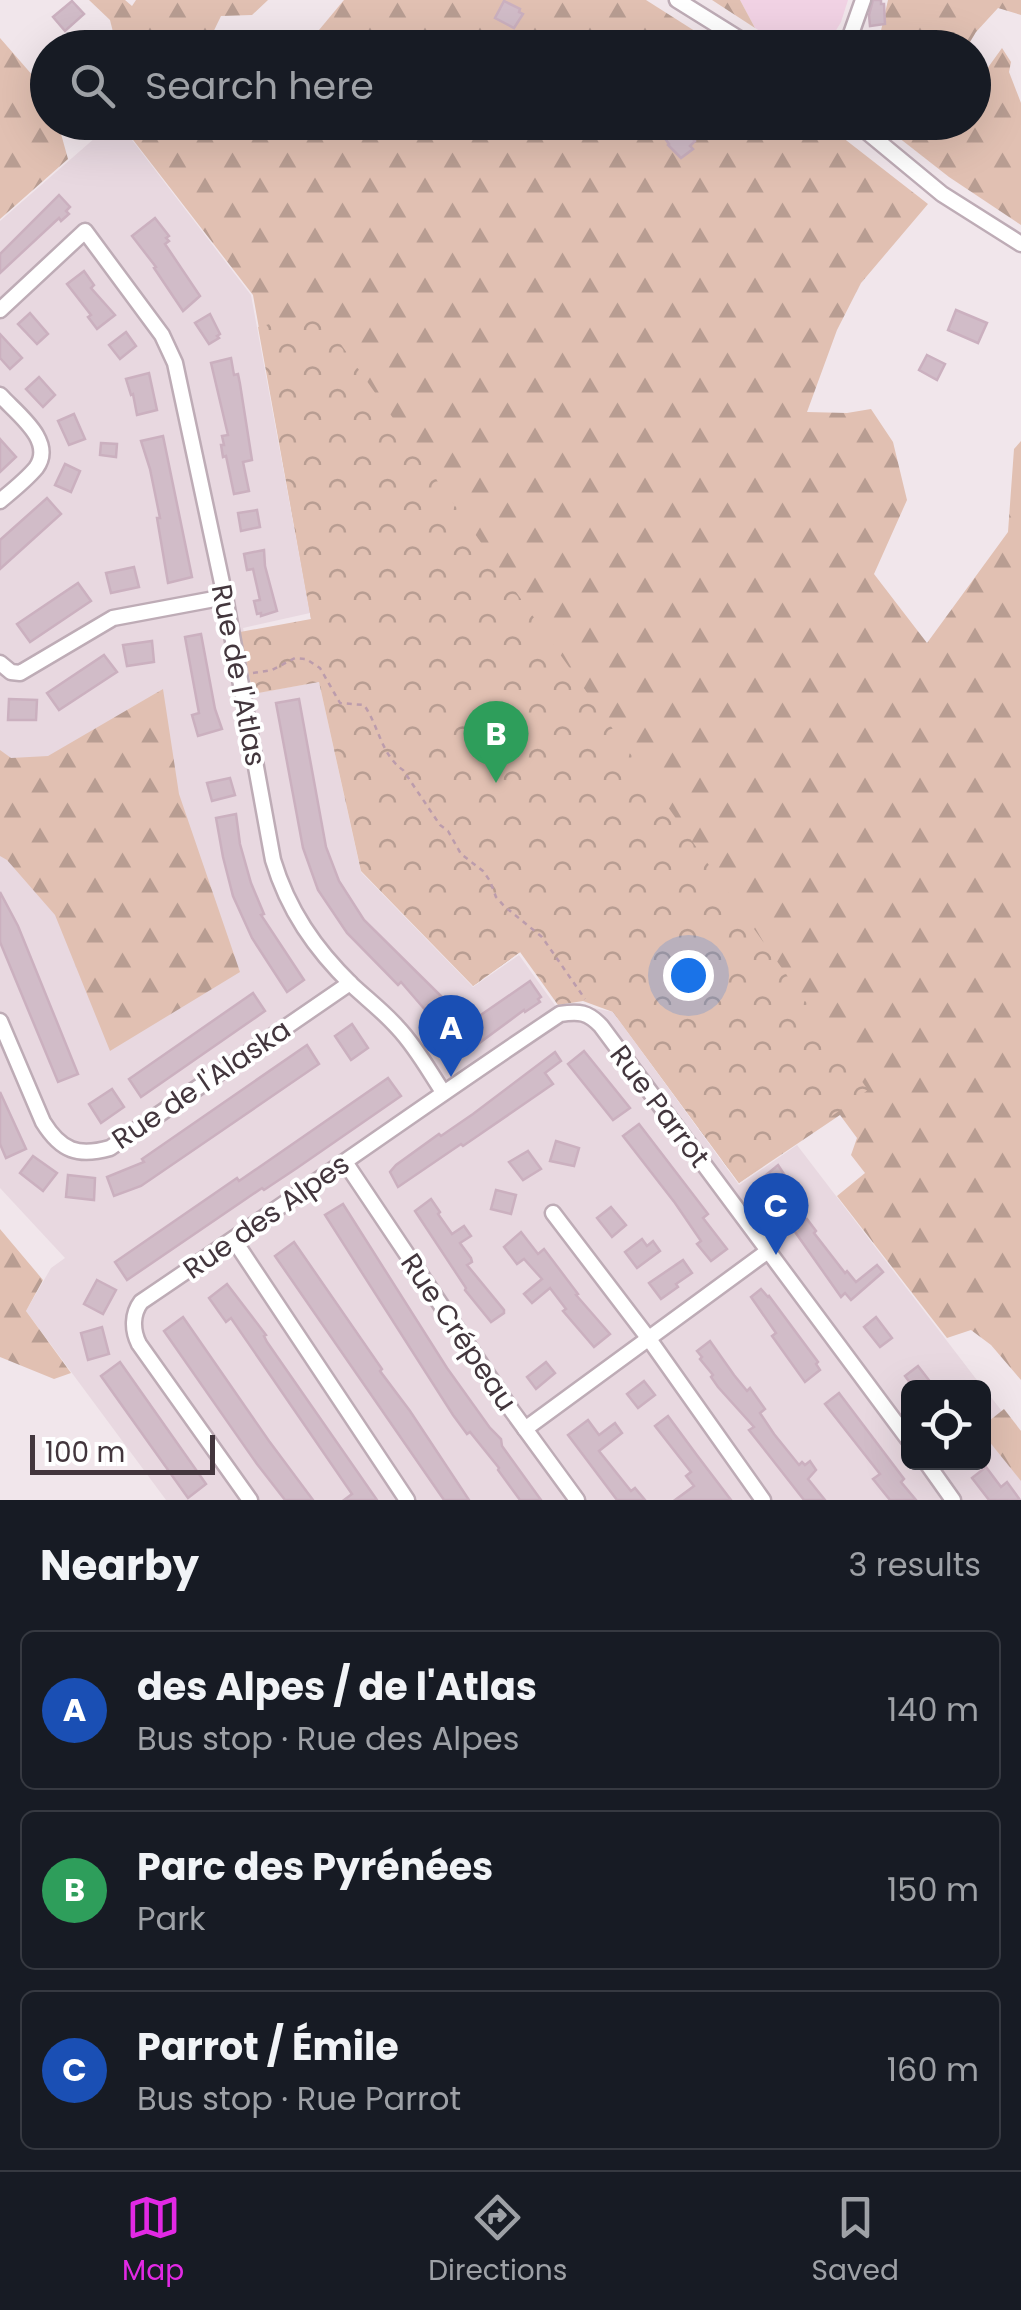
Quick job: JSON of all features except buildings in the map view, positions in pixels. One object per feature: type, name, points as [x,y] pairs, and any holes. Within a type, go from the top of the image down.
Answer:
[{"type":"street","points":[[677,0],[725,30]]},
{"type":"street","points":[[852,30],[863,0]]},
{"type":"street","points":[[877,140],[942,194],[1021,244]]},
{"type":"street","name":"Rue de l'Atlas","points":[[0,310],[85,231],[170,350],[224,597],[279,880],[310,937],[350,983],[399,1029],[443,1092]]},
{"type":"street","points":[[0,394],[39,438],[42,454],[35,469],[0,501]]},
{"type":"street","points":[[0,663],[11,672],[20,673],[113,618],[224,597]]},
{"type":"street","name":"Rue de l'Alaska","points":[[0,1021],[52,1136],[78,1152],[94,1152],[110,1148],[350,983]]},
{"type":"street","name":"Rue des Alpes","points":[[250,1500],[140,1344],[134,1322],[141,1302],[560,1014],[590,1014]]},
{"type":"street","name":"Rue Parrot","points":[[590,1014],[901,1430]]},
{"type":"street","name":"Rue Crépeau","points":[[345,1162],[576,1500]]},
{"type":"street","points":[[553,1213],[649,1339],[763,1500]]},
{"type":"street","points":[[234,1240],[407,1500]]},
{"type":"street","points":[[525,1428],[768,1251]]},
{"type":"street","points":[[932,1470],[953,1500]]},
{"type":"path","points":[[238,676],[272,670],[294,658],[306,659],[320,668],[340,703],[364,705],[382,742],[440,826],[448,831],[461,854],[483,871],[504,906],[542,938],[589,1005],[590,1014]]},
{"type":"shaded area","points":[[740,0],[848,0],[836,30],[755,28]]},
{"type":"shaded area","points":[[93,140],[132,140],[251,295],[310,613],[243,628],[256,693],[319,682],[361,872],[473,987],[519,955],[557,1008],[584,1006],[613,1012],[739,1185],[797,1145],[977,1380],[901,1380],[901,1470],[991,1470],[991,1397],[1021,1436],[1021,1500],[166,1500],[26,1311],[51,1268],[65,1258],[0,1188],[0,221]]},
{"type":"green space","points":[[89,0],[125,0],[132,6],[136,0],[268,0],[252,15],[221,16],[214,30],[112,30],[110,20]]},
{"type":"green space","points":[[344,0],[646,0],[693,30],[319,30]]},
{"type":"green space","points":[[712,0],[740,0],[755,28]]},
{"type":"green space","points":[[888,0],[1021,0],[1021,15],[998,8],[978,30],[881,30]]},
{"type":"green space","points":[[0,38],[30,72],[30,140],[63,140],[68,159],[0,219]]},
{"type":"green space","points":[[1002,48],[1011,62],[1009,72],[1021,103],[1021,225],[902,140],[991,140],[991,63]]},
{"type":"green space","points":[[133,140],[846,140],[928,204],[861,283],[837,330],[807,412],[871,409],[893,442],[907,500],[874,574],[927,643],[1008,532],[1014,449],[1021,441],[1021,1380],[991,1345],[971,1330],[947,1338],[837,1196],[865,1173],[851,1155],[857,1138],[840,1115],[739,1183],[552,929],[473,986],[311,619],[253,295]]},
{"type":"green space","points":[[318,312],[868,1090],[739,1183],[613,1012],[583,1001],[558,1005],[520,952],[473,986],[361,871],[319,682],[253,694],[240,632],[311,619],[258,327]]},
{"type":"green space","points":[[163,689],[179,794],[240,972],[110,1051],[55,915],[0,856],[0,750],[11,758],[48,756]]},
{"type":"green space","points":[[0,1229],[43,1280],[26,1311],[71,1373],[54,1379],[0,1357]]},
{"type":"green space","points":[[1004,1409],[1021,1431],[1021,1481],[991,1444],[991,1419]]},
{"type":"place","name":"Parc des Pyrénées","points":[[496,783]]},
{"type":"place","name":"des Alpes / de l'Atlas","points":[[451,1077]]},
{"type":"place","name":"Parrot / Émile","points":[[776,1255]]}]
